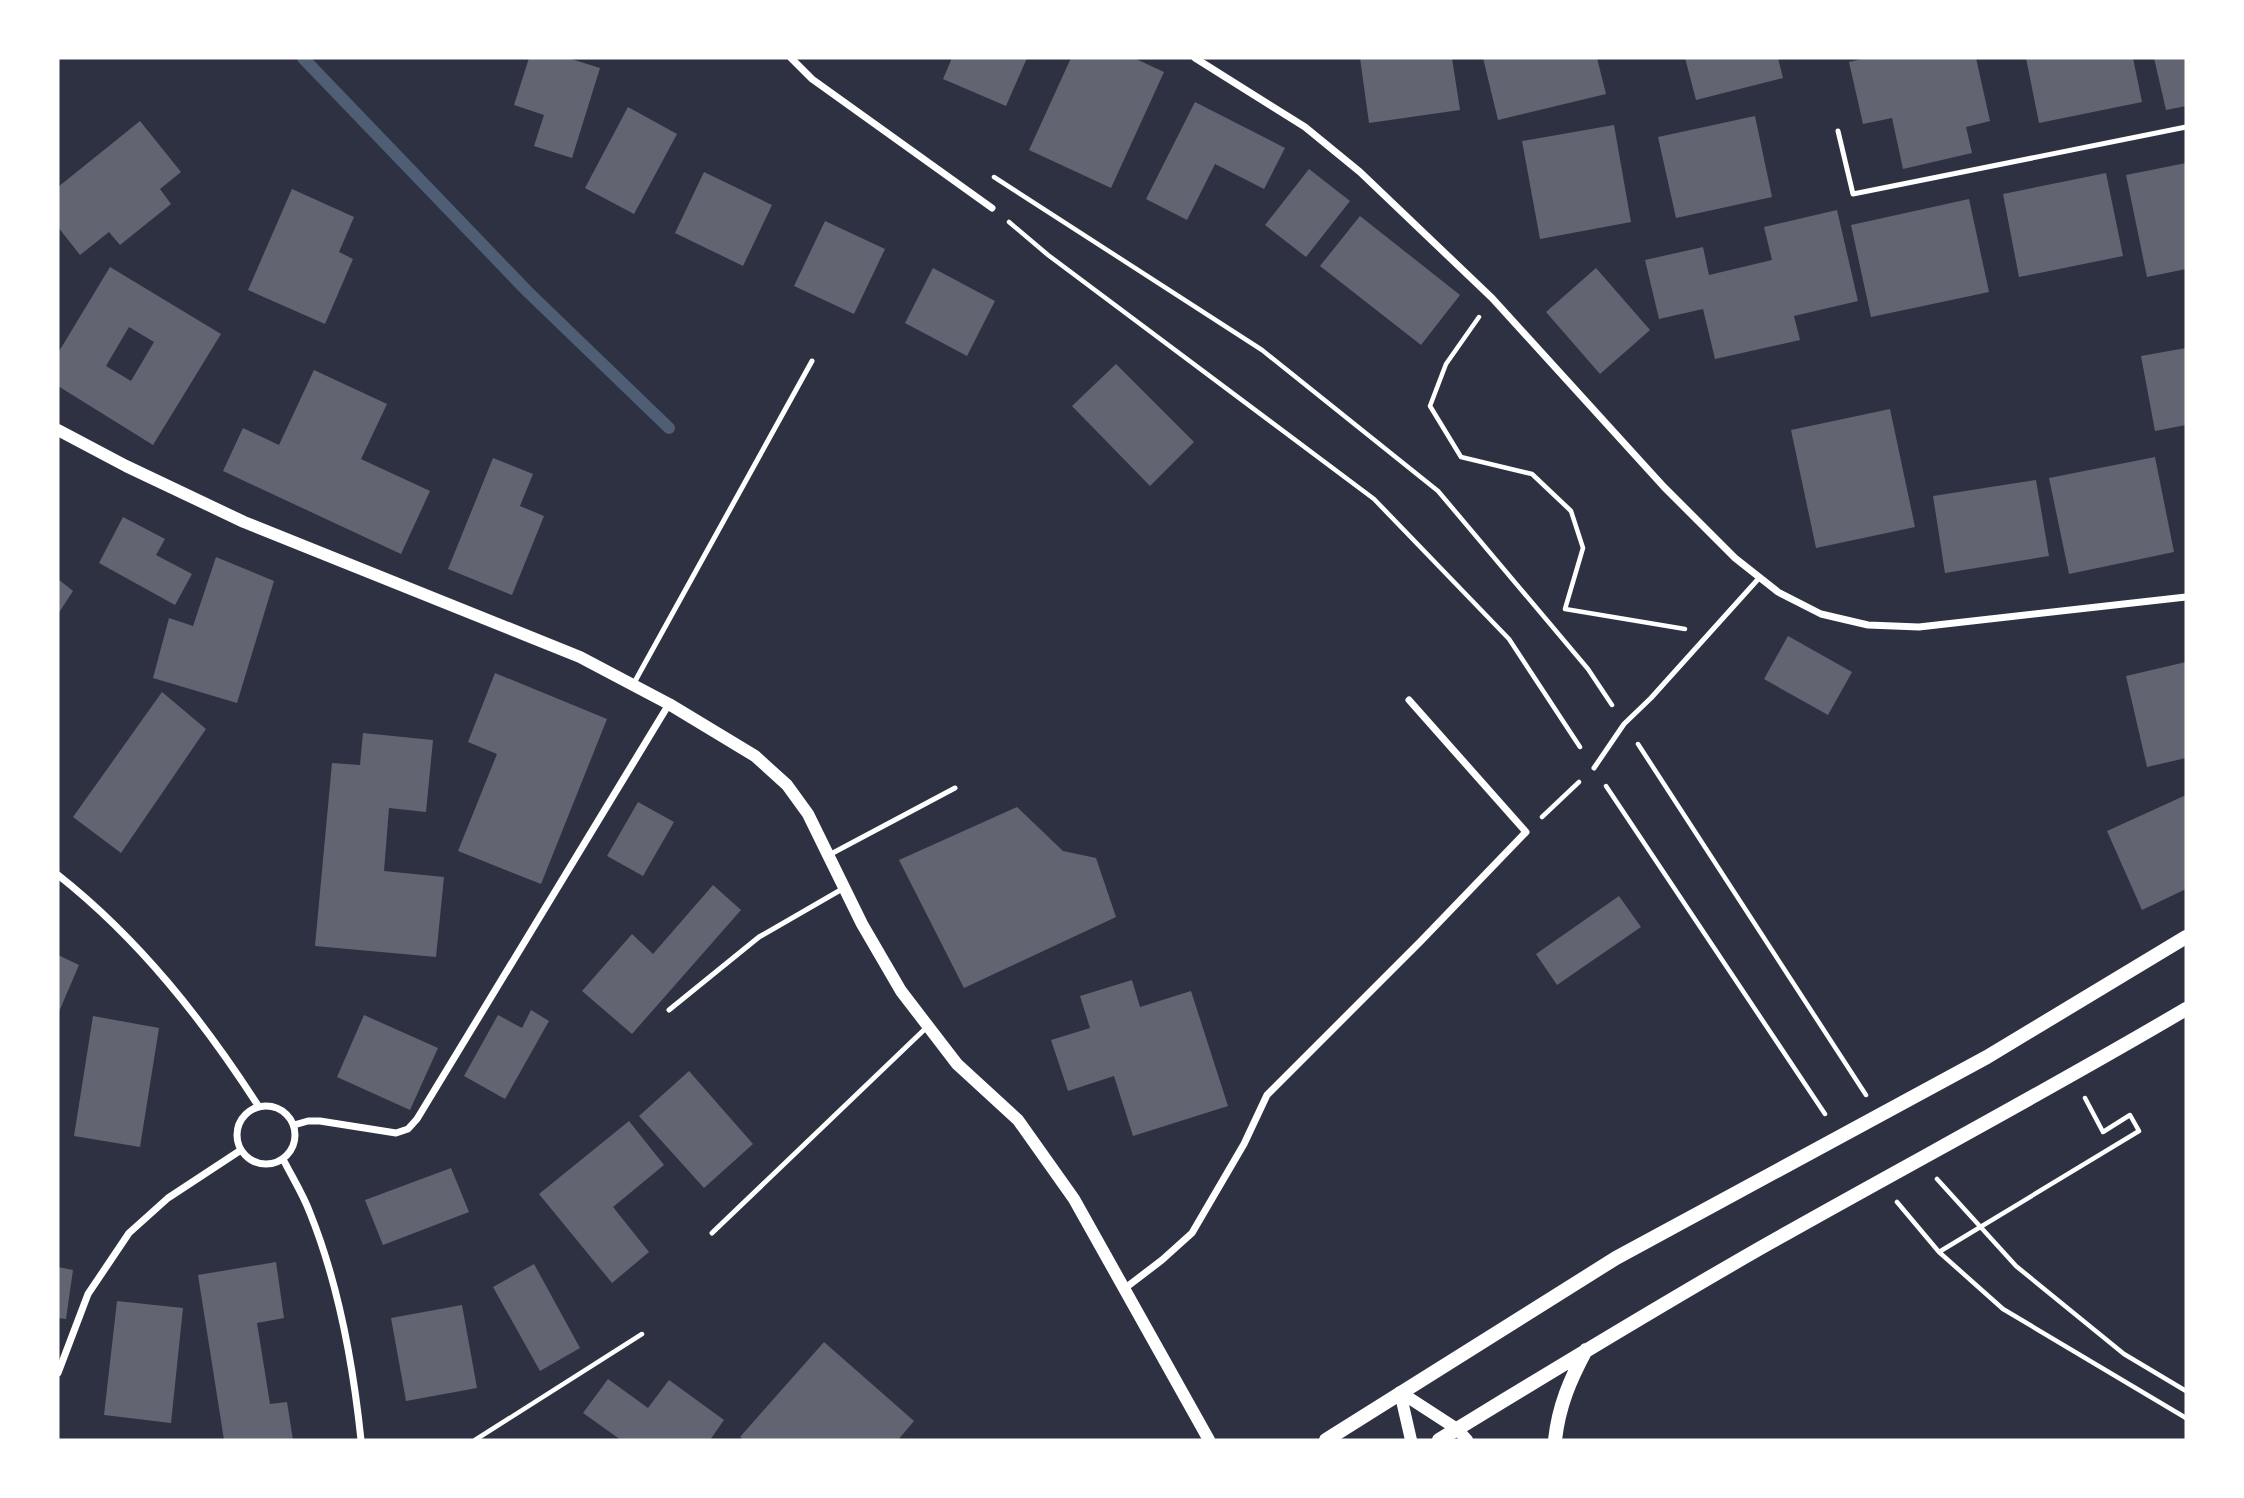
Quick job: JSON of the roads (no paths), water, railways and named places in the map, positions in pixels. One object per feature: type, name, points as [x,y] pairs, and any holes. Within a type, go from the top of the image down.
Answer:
[{"type":"main road","points":[[1326,1440],[1616,1258],[1987,1057],[2186,937]]},
{"type":"main road","points":[[1439,1440],[1462,1435],[1586,1350],[1772,1241],[2186,1009]]},
{"type":"main road","points":[[1555,1440],[1567,1385],[1586,1350]]},
{"type":"street","points":[[791,58],[812,79],[992,208]]},
{"type":"street","points":[[1195,58],[1305,127],[1360,172],[1492,298],[1664,487],[1735,558],[1778,592],[1821,614],[1868,625],[1919,627],[2186,597]]},
{"type":"street","points":[[58,430],[126,466],[244,522],[580,657],[669,704],[755,756],[787,785],[808,814],[862,924],[901,991],[957,1064],[1018,1120],[1074,1199],[1209,1440]]},
{"type":"street","points":[[1124,1289],[1192,1233],[1244,1144],[1266,1095],[1526,832],[1409,700]]},
{"type":"street","points":[[294,1125],[320,1121],[396,1133],[408,1129],[417,1119],[669,704]]},
{"type":"street","points":[[58,875],[96,906],[162,975],[225,1054],[259,1107]]},
{"type":"street","points":[[273,1106],[282,1110],[294,1125],[294,1145],[283,1159],[265,1164],[247,1158],[241,1150],[238,1142],[239,1122],[245,1114],[259,1107],[273,1106]]},
{"type":"street","points":[[58,1373],[88,1294],[129,1233],[168,1198],[241,1150]]},
{"type":"street","points":[[283,1159],[310,1211],[331,1272],[355,1386],[361,1440]]},
{"type":"street","points":[[1400,1392],[1462,1435]]},
{"type":"street","points":[[1400,1392],[1411,1440]]},
{"type":"lane","points":[[1839,131],[1853,194],[2186,127]]},
{"type":"lane","points":[[633,685],[812,361]]},
{"type":"lane","points":[[1594,768],[1624,724],[1651,698],[1760,577]]},
{"type":"lane","points":[[829,855],[955,788]]},
{"type":"lane","points":[[669,1010],[759,937],[845,888]]},
{"type":"lane","points":[[712,1233],[927,1027]]},
{"type":"waterway","points":[[303,58],[527,291],[669,428]]}]
